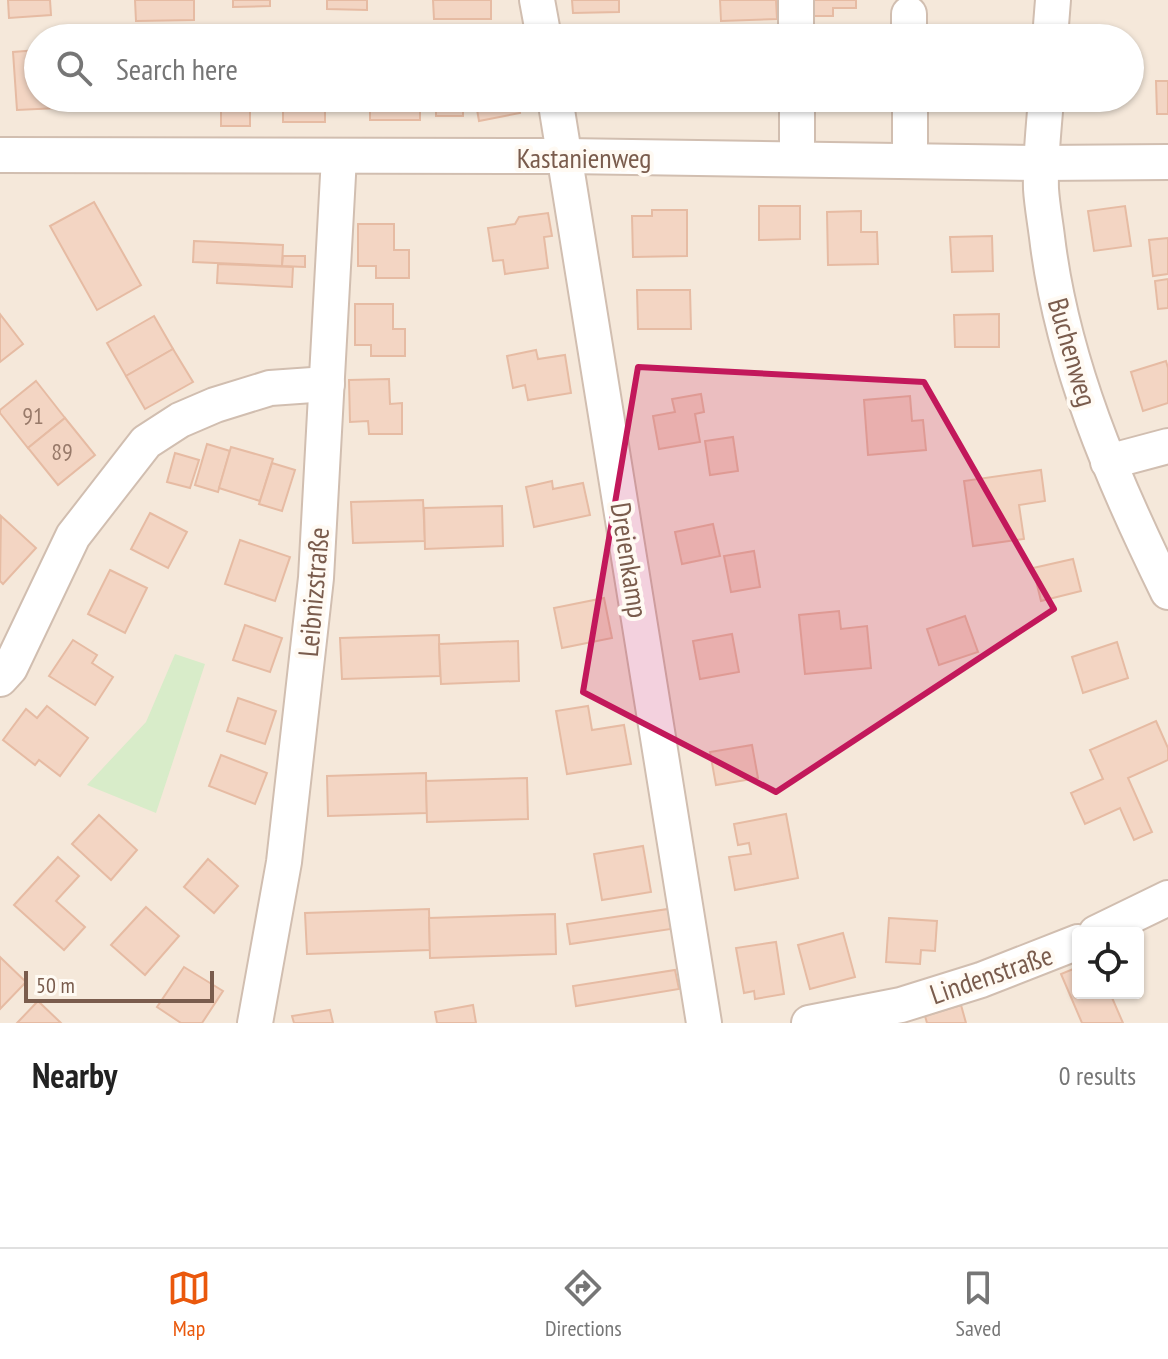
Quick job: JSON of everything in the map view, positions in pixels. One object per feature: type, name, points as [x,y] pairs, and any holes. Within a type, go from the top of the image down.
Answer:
[{"type":"street","points":[[537,0],[541,24]]},
{"type":"street","points":[[796,0],[796,24]]},
{"type":"street","points":[[1051,24],[1053,0]]},
{"type":"street","name":"Dreienkamp","points":[[558,112],[704,1023]]},
{"type":"street","points":[[797,112],[797,159]]},
{"type":"street","points":[[910,112],[910,161]]},
{"type":"street","name":"Buchenweg","points":[[1045,112],[1041,192],[1052,280],[1071,357],[1129,514],[1168,592]]},
{"type":"street","name":"Kastanienweg","points":[[0,155],[1168,162]]},
{"type":"street","name":"Leibnizstraße","points":[[255,1023],[284,862],[315,593],[339,157]]},
{"type":"street","points":[[0,679],[10,668],[73,536],[146,442],[180,420],[215,405],[270,388],[327,384]]},
{"type":"street","points":[[1108,462],[1168,446]]},
{"type":"street","points":[[1111,927],[1165,905]]},
{"type":"street","name":"Lindenstraße","points":[[809,1023],[901,1005],[981,980],[1072,944]]},
{"type":"highlighted area","points":[[638,367],[924,382],[1054,609],[776,792],[583,692]]},
{"type":"shaded area","points":[[0,0],[1168,0],[1168,1023],[0,1023]]},
{"type":"green space","points":[[175,654],[205,664],[156,813],[87,785],[146,722]]},
{"type":"building","points":[[8,0],[50,0],[51,15],[9,18]]},
{"type":"building","points":[[135,0],[194,0],[194,20],[136,21]]},
{"type":"building","points":[[233,0],[270,0],[270,6],[233,7]]},
{"type":"building","points":[[327,0],[367,0],[367,10],[327,9]]},
{"type":"building","points":[[433,0],[491,0],[491,19],[434,19]]},
{"type":"building","points":[[572,0],[619,0],[619,12],[573,13]]},
{"type":"building","points":[[720,0],[776,0],[777,19],[721,21]]},
{"type":"building","points":[[809,0],[856,0],[856,8],[833,8],[833,16],[809,16]]},
{"type":"building","points":[[24,51],[24,110],[17,110],[13,52]]},
{"type":"building","points":[[1156,81],[1168,81],[1168,114],[1157,114]]},
{"type":"building","points":[[221,112],[250,112],[250,126],[221,126]]},
{"type":"building","points":[[283,112],[325,112],[325,122],[283,122]]},
{"type":"building","points":[[370,112],[420,112],[420,120],[370,120]]},
{"type":"building","points":[[436,112],[463,112],[463,116],[436,116]]},
{"type":"building","points":[[477,112],[520,112],[520,113],[479,121]]},
{"type":"building","points":[[94,202],[141,285],[97,310],[50,226]]},
{"type":"building","points":[[759,206],[800,206],[800,239],[759,240]]},
{"type":"building","points":[[1125,206],[1131,246],[1094,251],[1088,211]]},
{"type":"building","points":[[652,210],[687,210],[687,256],[633,257],[632,216],[652,216]]},
{"type":"building","points":[[861,211],[861,232],[877,232],[878,264],[828,265],[827,212]]},
{"type":"building","points":[[548,213],[552,236],[544,237],[548,268],[505,274],[503,260],[493,261],[488,228],[515,224],[519,217]]},
{"type":"building","points":[[358,224],[394,224],[394,250],[409,250],[409,278],[376,278],[376,266],[358,266]]},
{"type":"building","points":[[992,236],[993,271],[952,272],[950,237]]},
{"type":"building","points":[[1168,238],[1168,274],[1153,276],[1149,240]]},
{"type":"building","points":[[194,241],[283,245],[282,266],[193,262]]},
{"type":"building","points":[[283,256],[305,256],[305,267],[282,266]]},
{"type":"building","points":[[218,264],[293,267],[292,287],[217,283]]},
{"type":"building","points":[[1168,279],[1168,308],[1158,309],[1155,281]]},
{"type":"building","points":[[637,290],[690,290],[691,329],[638,329]]},
{"type":"building","points":[[355,304],[393,304],[393,329],[405,329],[405,356],[371,356],[371,345],[355,345]]},
{"type":"building","points":[[0,314],[23,344],[0,362]]},
{"type":"building","points":[[999,314],[999,347],[955,347],[954,315]]},
{"type":"building","points":[[154,316],[173,349],[126,376],[107,343]]},
{"type":"building","points":[[173,349],[193,382],[145,409],[126,376]]},
{"type":"building","points":[[536,350],[538,359],[565,355],[571,393],[528,400],[525,385],[513,388],[507,356]]},
{"type":"building","points":[[1166,361],[1168,403],[1143,411],[1131,372]]},
{"type":"building","points":[[389,379],[390,404],[402,403],[402,434],[369,434],[368,421],[350,422],[349,380]]},
{"type":"building","points":[[36,381],[65,418],[28,448],[0,410]]},
{"type":"building","points":[[701,394],[704,412],[695,414],[700,442],[659,449],[653,416],[675,412],[672,399]]},
{"type":"building","points":[[910,396],[912,421],[923,420],[926,450],[868,455],[864,400]]},
{"type":"building","points":[[65,418],[95,455],[58,485],[28,448]]},
{"type":"building","points":[[733,437],[738,471],[710,475],[705,441]]},
{"type":"building","points":[[207,444],[230,451],[218,492],[195,485]]},
{"type":"building","points":[[231,447],[273,459],[260,501],[219,488]]},
{"type":"building","points":[[175,453],[199,460],[190,488],[167,482]]},
{"type":"building","points":[[272,463],[295,470],[282,511],[259,504]]},
{"type":"building","points":[[1041,470],[1045,501],[1019,505],[1024,539],[973,546],[964,481]]},
{"type":"building","points":[[552,481],[553,489],[583,483],[590,515],[534,527],[526,487]]},
{"type":"building","points":[[423,500],[425,541],[353,543],[351,502]]},
{"type":"building","points":[[502,506],[503,546],[425,549],[424,508]]},
{"type":"building","points":[[150,513],[187,532],[168,568],[131,549]]},
{"type":"building","points":[[1,516],[36,548],[3,584],[0,581]]},
{"type":"building","points":[[713,524],[720,556],[682,564],[675,532]]},
{"type":"building","points":[[240,540],[290,557],[275,601],[225,584]]},
{"type":"building","points":[[754,551],[760,587],[731,592],[724,556]]},
{"type":"building","points":[[1073,559],[1081,591],[1041,601],[1033,568]]},
{"type":"building","points":[[110,570],[147,588],[125,633],[88,614]]},
{"type":"building","points":[[604,598],[612,638],[562,648],[554,608]]},
{"type":"building","points":[[839,611],[841,629],[867,626],[871,668],[805,674],[799,615]]},
{"type":"building","points":[[965,616],[978,652],[939,665],[927,629]]},
{"type":"building","points":[[245,625],[282,638],[270,672],[233,660]]},
{"type":"building","points":[[732,634],[739,672],[700,679],[693,641]]},
{"type":"building","points":[[439,635],[440,676],[342,679],[340,638]]},
{"type":"building","points":[[73,640],[97,655],[92,663],[113,677],[95,705],[49,676]]},
{"type":"building","points":[[518,641],[519,681],[441,684],[439,644]]},
{"type":"building","points":[[1117,642],[1128,678],[1083,693],[1072,657]]},
{"type":"building","points":[[238,698],[276,711],[265,744],[227,731]]},
{"type":"building","points":[[47,706],[88,738],[60,776],[39,760],[35,765],[3,740],[26,709],[37,718]]},
{"type":"building","points":[[588,706],[592,730],[624,725],[631,764],[567,774],[556,711]]},
{"type":"building","points":[[1156,721],[1168,748],[1168,760],[1128,778],[1152,832],[1134,840],[1120,808],[1085,824],[1071,793],[1103,779],[1090,750]]},
{"type":"building","points":[[752,745],[758,778],[716,785],[710,752]]},
{"type":"building","points":[[221,755],[267,773],[255,804],[209,786]]},
{"type":"building","points":[[426,773],[427,813],[328,816],[327,776]]},
{"type":"building","points":[[527,778],[528,819],[427,822],[426,781]]},
{"type":"building","points":[[786,814],[798,878],[735,890],[729,857],[751,854],[749,843],[738,845],[734,824]]},
{"type":"building","points":[[99,815],[137,850],[111,880],[72,844]]},
{"type":"building","points":[[643,846],[651,892],[602,900],[594,854]]},
{"type":"building","points":[[58,857],[79,876],[56,901],[85,927],[64,950],[14,905]]},
{"type":"building","points":[[208,859],[238,886],[214,913],[184,887]]},
{"type":"building","points":[[146,907],[179,936],[145,975],[111,945]]},
{"type":"building","points":[[429,909],[430,950],[307,954],[305,913]]},
{"type":"building","points":[[668,909],[671,929],[570,944],[567,924]]},
{"type":"building","points":[[555,914],[556,954],[430,958],[429,918]]},
{"type":"building","points":[[889,918],[937,921],[935,951],[921,950],[920,964],[886,962]]},
{"type":"building","points":[[843,933],[855,977],[810,989],[798,945]]},
{"type":"building","points":[[776,942],[784,994],[755,999],[754,991],[744,993],[736,948]]},
{"type":"building","points":[[0,957],[26,982],[0,1009]]},
{"type":"building","points":[[184,967],[223,991],[202,1023],[181,1023],[157,1007]]},
{"type":"building","points":[[1072,969],[1072,999],[1113,999],[1123,1023],[1082,1023],[1061,974]]},
{"type":"building","points":[[675,970],[679,989],[576,1006],[573,986]]},
{"type":"building","points":[[38,1001],[61,1023],[17,1023]]},
{"type":"building","points":[[473,1005],[476,1023],[437,1023],[435,1012]]},
{"type":"building","points":[[961,1005],[966,1023],[927,1023],[925,1016]]},
{"type":"building","points":[[330,1010],[333,1023],[294,1023],[292,1016]]}]
